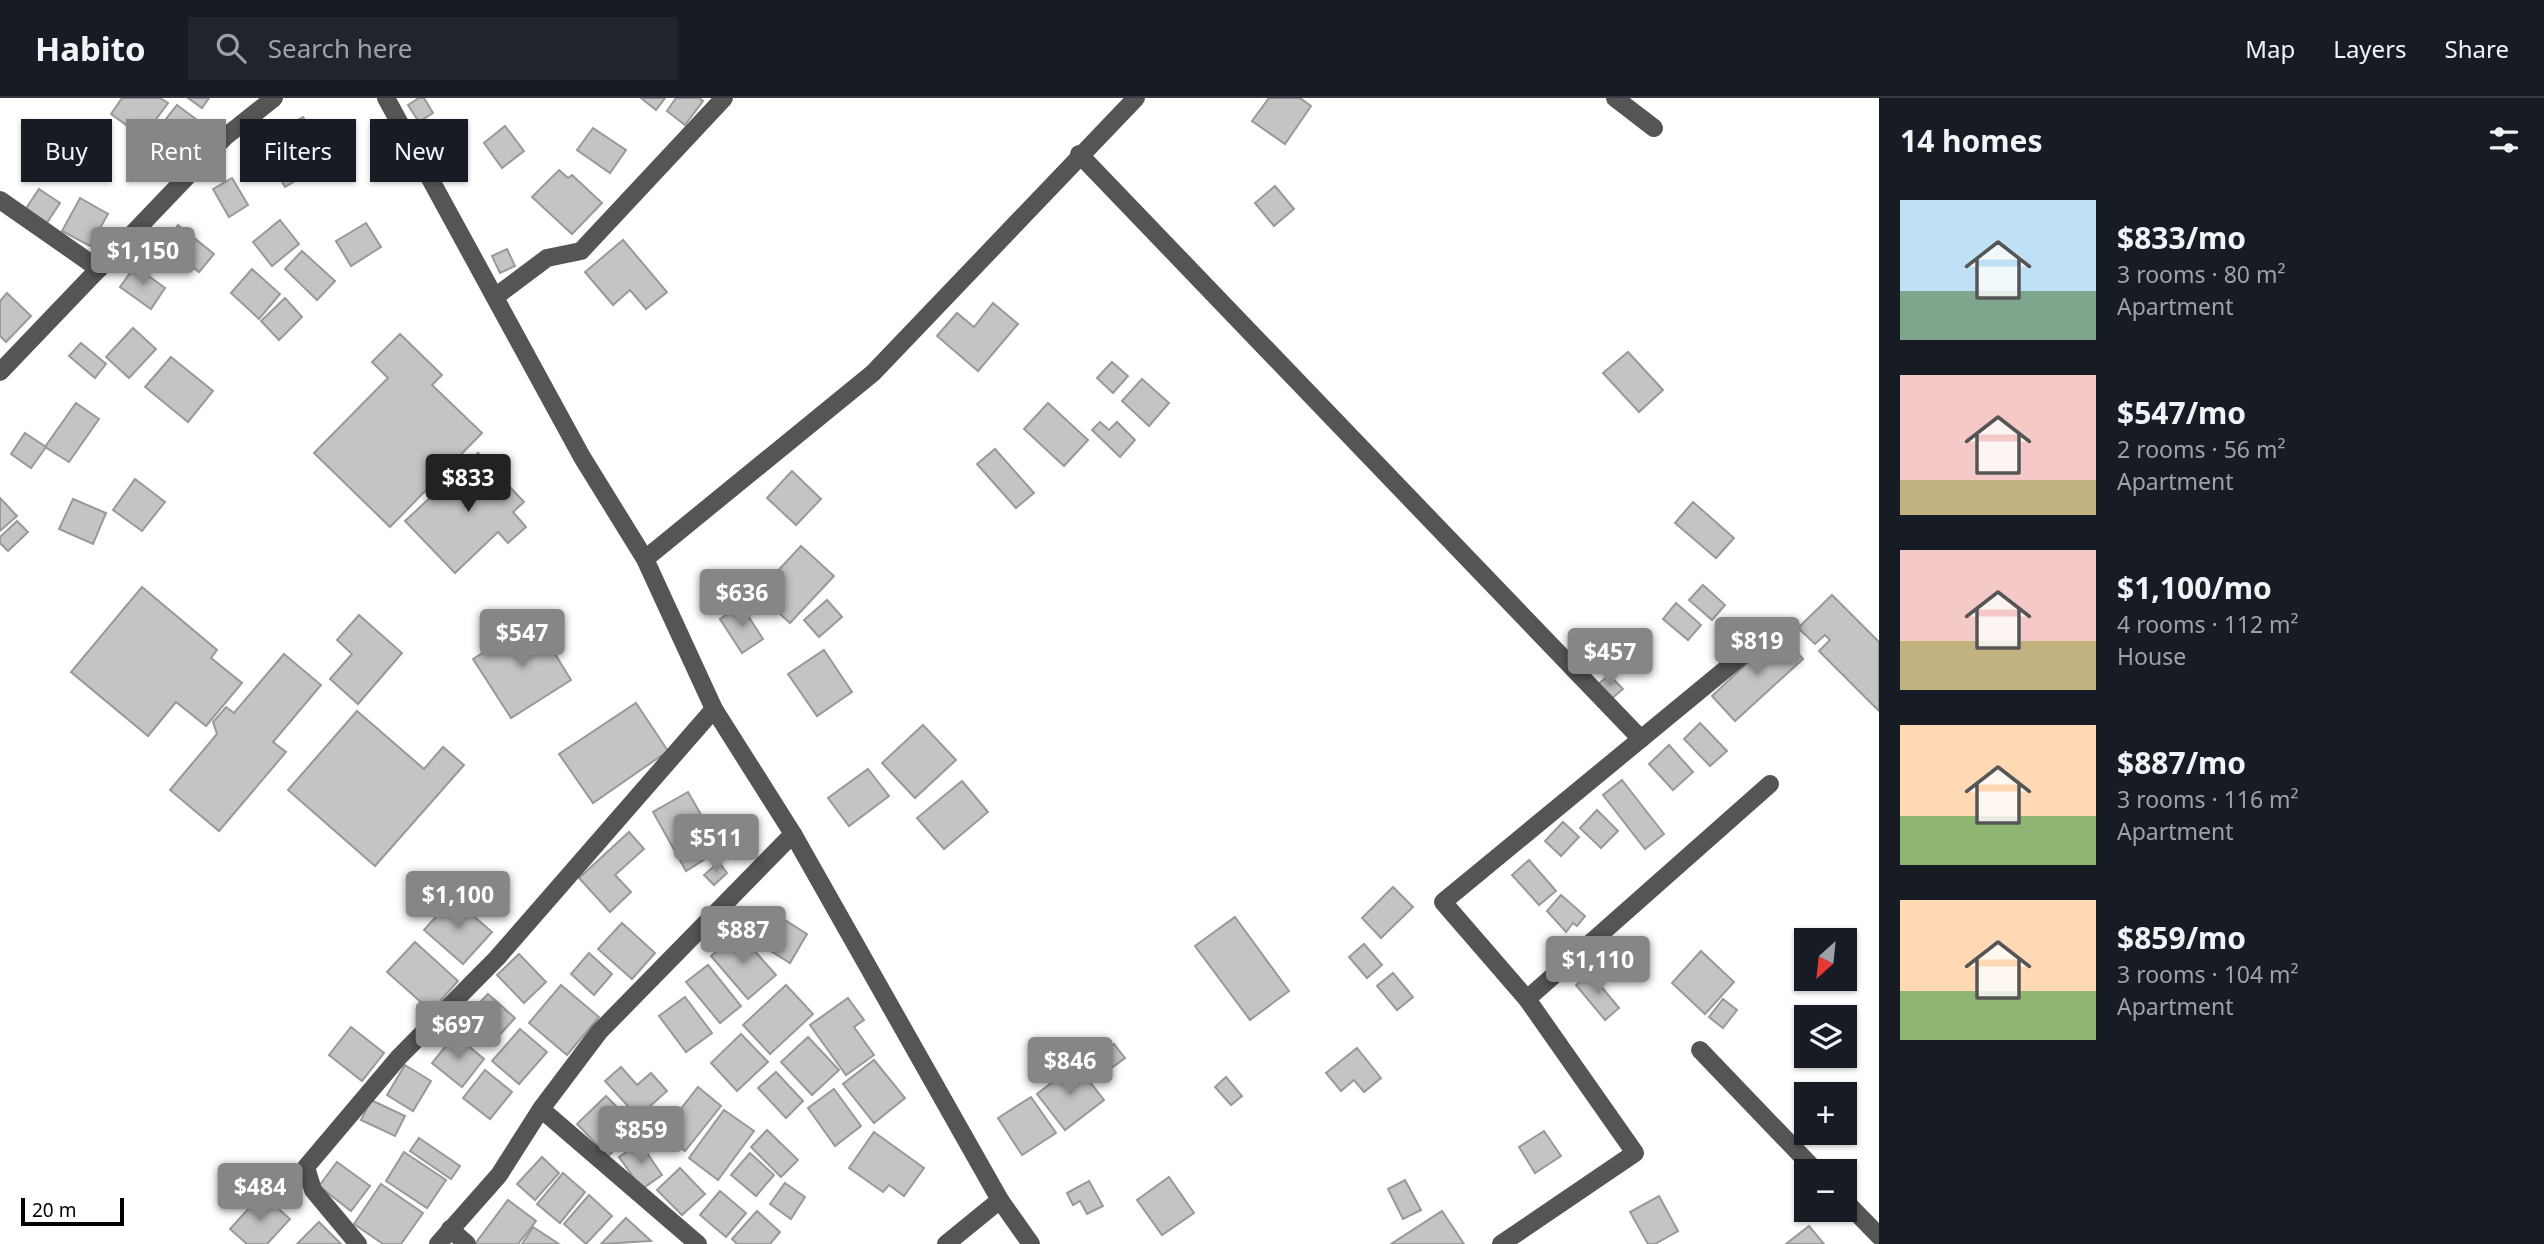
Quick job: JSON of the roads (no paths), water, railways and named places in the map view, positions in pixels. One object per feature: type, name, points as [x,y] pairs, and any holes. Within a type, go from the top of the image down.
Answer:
[{"type":"street","points":[[0,372],[144,218],[225,137],[274,98]]},
{"type":"street","points":[[386,98],[582,457],[645,559],[714,709],[793,834],[1000,1200],[1031,1244]]},
{"type":"street","points":[[495,297],[547,258],[580,251],[724,98]]},
{"type":"street","points":[[645,559],[873,373],[1079,154],[1136,98]]},
{"type":"street","points":[[1615,98],[1654,128]]},
{"type":"street","points":[[1079,154],[1641,739]]},
{"type":"street","points":[[0,200],[99,269]]},
{"type":"street","points":[[1501,1244],[1635,1153],[1527,999],[1443,902],[1778,626]]},
{"type":"street","points":[[358,1244],[313,1190],[306,1167],[399,1057],[497,958],[714,709]]},
{"type":"street","points":[[1527,999],[1770,784]]},
{"type":"street","points":[[438,1244],[499,1175],[541,1109],[599,1032],[793,834]]},
{"type":"street","points":[[1700,1051],[1804,1159]]},
{"type":"street","points":[[541,1109],[698,1244]]},
{"type":"street","points":[[946,1244],[1000,1200]]},
{"type":"street","points":[[1857,1213],[1879,1236]]},
{"type":"street","points":[[450,1229],[467,1244]]}]
